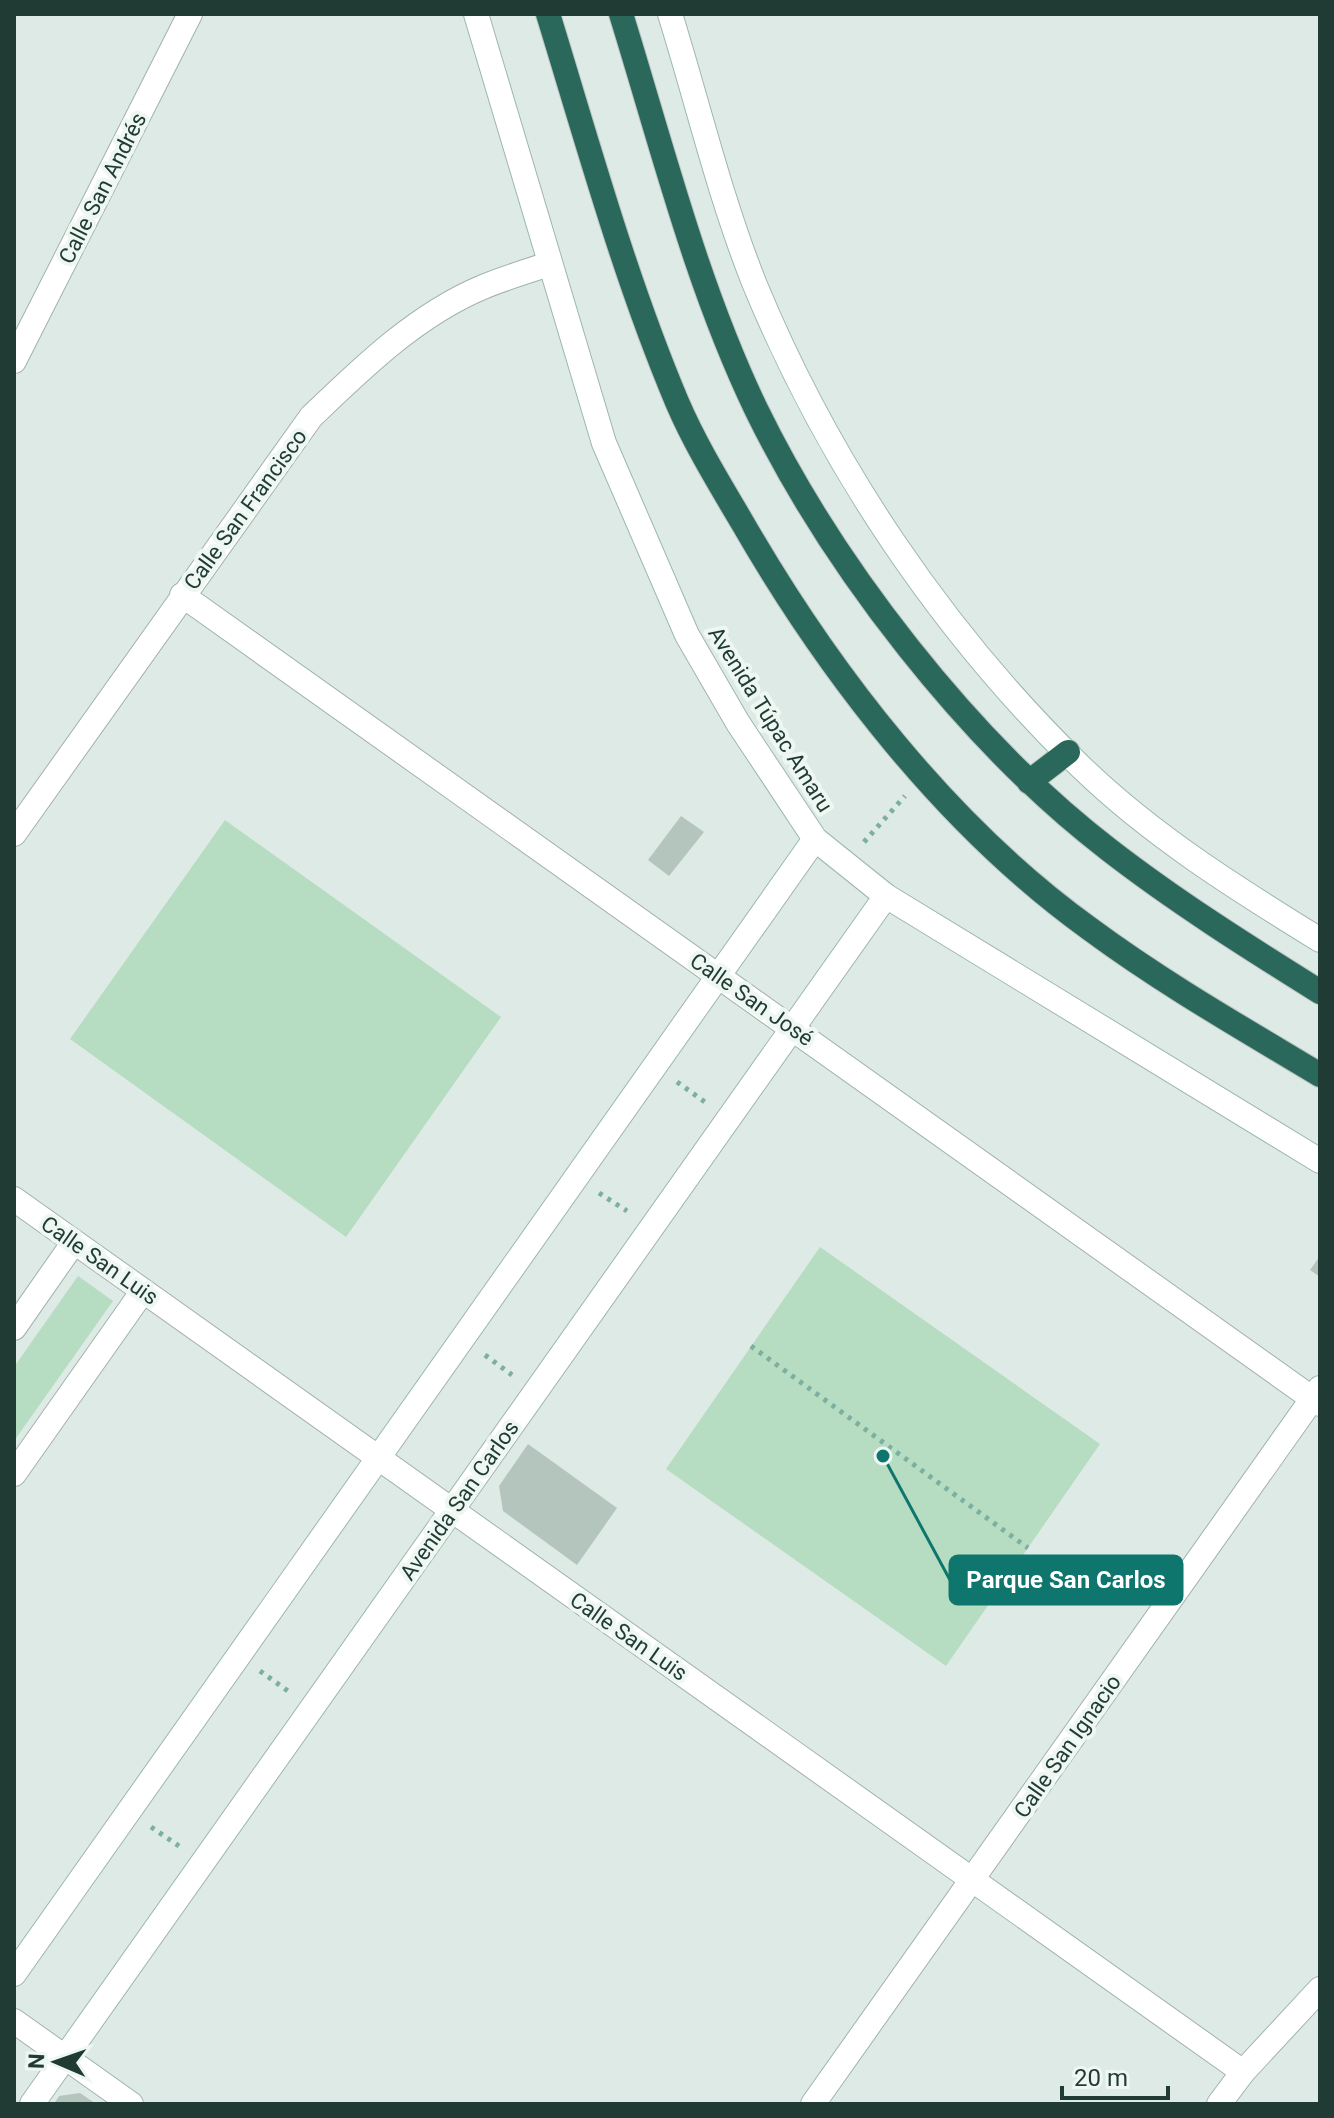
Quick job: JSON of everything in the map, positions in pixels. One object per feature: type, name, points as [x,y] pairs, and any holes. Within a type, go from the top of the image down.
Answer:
[{"type":"highway","points":[[548,14],[623,258],[678,405],[773,576],[846,681],[924,774],[1024,875],[1087,928],[1183,992],[1320,1075]]},
{"type":"highway","points":[[630,16],[701,267],[757,410],[848,563],[911,652],[1029,782],[1108,849],[1241,942],[1320,992]]},
{"type":"highway","points":[[1029,782],[1068,752]]},
{"type":"street","name":"Calle San Andrés","points":[[14,361],[190,14]]},
{"type":"street","name":"Avenida Túpac Amaru","points":[[476,14],[548,264],[604,443],[687,635],[738,723],[815,839],[886,896],[1320,1161]]},
{"type":"street","points":[[670,14],[755,284],[825,428],[867,505],[943,610],[998,678],[1068,752],[1156,829],[1247,895],[1320,940]]},
{"type":"street","name":"Calle San Francisco","points":[[14,834],[311,417],[369,361],[418,323],[481,287],[548,264]]},
{"type":"street","name":"Calle San José","points":[[182,595],[1318,1397]]},
{"type":"street","points":[[14,1974],[815,839]]},
{"type":"street","name":"Avenida San Carlos","points":[[32,2104],[886,896]]},
{"type":"street","name":"Calle San Luis","points":[[14,1199],[1243,2072]]},
{"type":"street","points":[[14,1328],[74,1242]]},
{"type":"street","points":[[14,1474],[143,1291]]},
{"type":"street","name":"Calle San Ignacio","points":[[813,2104],[1318,1397]]},
{"type":"street","points":[[1219,2104],[1243,2072],[1320,1989]]},
{"type":"street","points":[[14,2021],[131,2104]]},
{"type":"path","points":[[845,863],[924,774]]},
{"type":"path","points":[[656,1065],[728,1119]]},
{"type":"path","points":[[576,1178],[651,1227]]},
{"type":"path","points":[[463,1339],[536,1392]]},
{"type":"path","points":[[751,1346],[1028,1548]]},
{"type":"path","points":[[238,1656],[312,1708]]},
{"type":"path","points":[[128,1812],[203,1862]]},
{"type":"green space","points":[[225,820],[501,1017],[346,1237],[70,1039]]},
{"type":"green space","points":[[820,1247],[1100,1444],[946,1666],[666,1469]]},
{"type":"green space","points":[[78,1276],[113,1301],[14,1441],[14,1367]]},
{"type":"building","points":[[681,816],[704,832],[669,876],[648,860]]},
{"type":"building","points":[[1320,1256],[1320,1277],[1310,1270]]},
{"type":"building","points":[[528,1444],[617,1508],[577,1565],[503,1511],[499,1486]]},
{"type":"building","points":[[80,2093],[96,2104],[54,2104],[59,2096]]},
{"type":"place","name":"Parque San Carlos","points":[[883,1456]]}]
